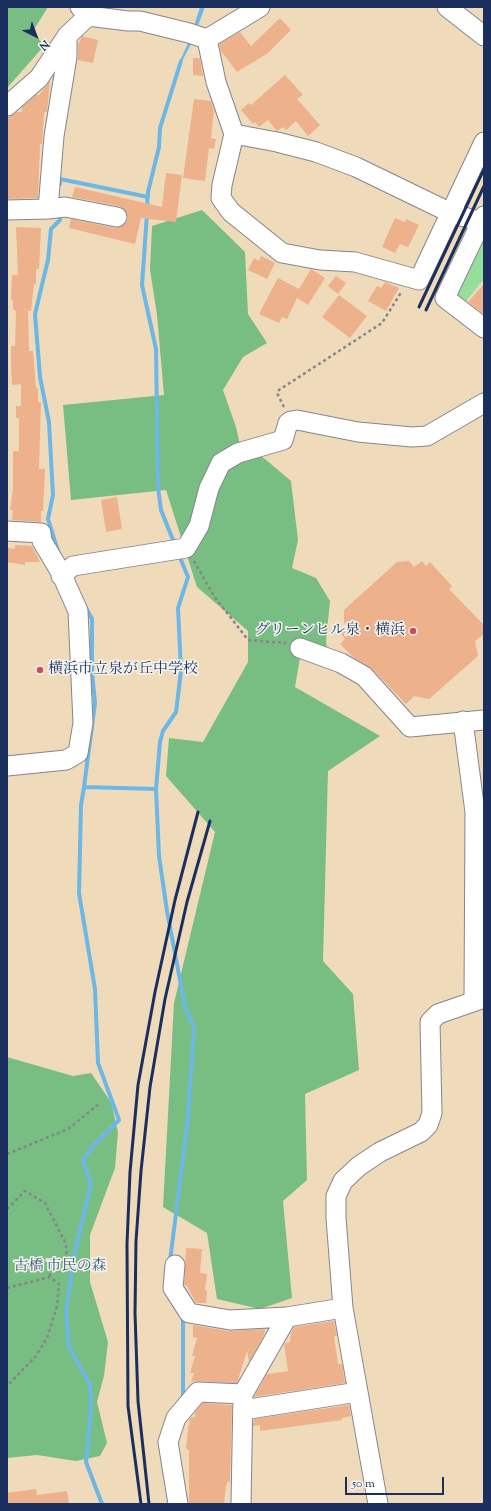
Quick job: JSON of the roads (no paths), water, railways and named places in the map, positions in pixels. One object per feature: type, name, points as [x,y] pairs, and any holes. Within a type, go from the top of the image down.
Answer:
[{"type":"street","points":[[7,106],[39,78],[84,11],[128,21],[140,21],[200,36],[260,7]]},
{"type":"street","points":[[447,7],[484,36]]},
{"type":"street","points":[[48,210],[54,136],[67,57],[67,36]]},
{"type":"street","points":[[200,36],[234,134],[222,185],[221,198],[231,212],[282,253],[320,260],[355,262],[410,276],[419,280],[484,142]]},
{"type":"street","points":[[234,134],[277,142],[316,152],[356,167],[451,213],[483,221],[444,298],[484,328]]},
{"type":"street","points":[[7,210],[48,210],[65,207],[117,216]]},
{"type":"street","points":[[61,576],[73,566],[180,550],[199,526],[208,488],[221,462],[238,453],[284,440],[288,423],[290,421],[297,420],[358,432],[412,438],[427,436],[484,402]]},
{"type":"street","points":[[7,531],[41,533],[42,540],[78,611],[83,723],[78,752],[66,760],[7,766]]},
{"type":"street","points":[[292,645],[341,663],[364,676],[410,727],[484,720]]},
{"type":"street","points":[[378,1504],[343,1308],[336,1218],[336,1196],[344,1181],[359,1166],[380,1152],[421,1132],[428,1125],[432,1113],[430,1022],[438,1014],[479,1000],[475,812],[463,721]]},
{"type":"street","points":[[175,1265],[173,1288],[189,1313],[230,1320],[287,1317],[343,1308]]},
{"type":"street","points":[[241,1504],[243,1402],[287,1317]]},
{"type":"street","points":[[178,1504],[168,1442],[176,1418],[198,1392],[243,1402],[358,1392]]},
{"type":"water","points":[[200,7],[205,7],[191,44],[180,65],[163,119],[178,65],[190,39]]},
{"type":"waterway","points":[[147,207],[148,192],[159,147],[160,128],[181,61]]},
{"type":"waterway","points":[[60,184],[60,179],[148,197]]},
{"type":"waterway","points":[[58,551],[48,519],[53,495],[49,422],[40,377],[35,314],[48,260],[51,229],[60,220],[60,213]]},
{"type":"waterway","points":[[147,214],[142,285],[156,349],[158,487],[161,510],[175,545]]},
{"type":"waterway","points":[[102,1504],[86,1462],[91,1410],[90,1384],[69,1347],[66,1312],[74,1256],[91,1184],[83,1160],[94,1145],[119,1120],[98,1063],[95,989],[79,893],[81,805],[84,787],[156,789],[160,742],[163,731],[176,712],[181,671],[178,608],[188,577],[179,555]]},
{"type":"waterway","points":[[84,787],[95,703],[92,672],[92,619],[85,606]]},
{"type":"waterway","points":[[156,789],[159,856],[167,911],[185,1007],[194,1027],[188,1118],[170,1261]]},
{"type":"waterway","points":[[182,1315],[183,1400]]},
{"type":"railway","points":[[419,307],[484,169]]},
{"type":"railway","points":[[426,310],[484,186]]},
{"type":"railway","points":[[141,1504],[128,1406],[127,1244],[130,1172],[138,1085],[155,992],[175,900],[198,812]]},
{"type":"railway","points":[[149,1504],[138,1401],[135,1313],[136,1241],[141,1171],[150,1087],[165,999],[187,902],[210,821]]},
{"type":"place","name":"グリーンヒル泉・横浜","points":[[413,631]]},
{"type":"place","name":"横浜市立泉が丘中学校","points":[[40,670]]},
{"type":"park label","name":"古橋 市民の森","points":[[60,1267]]}]
